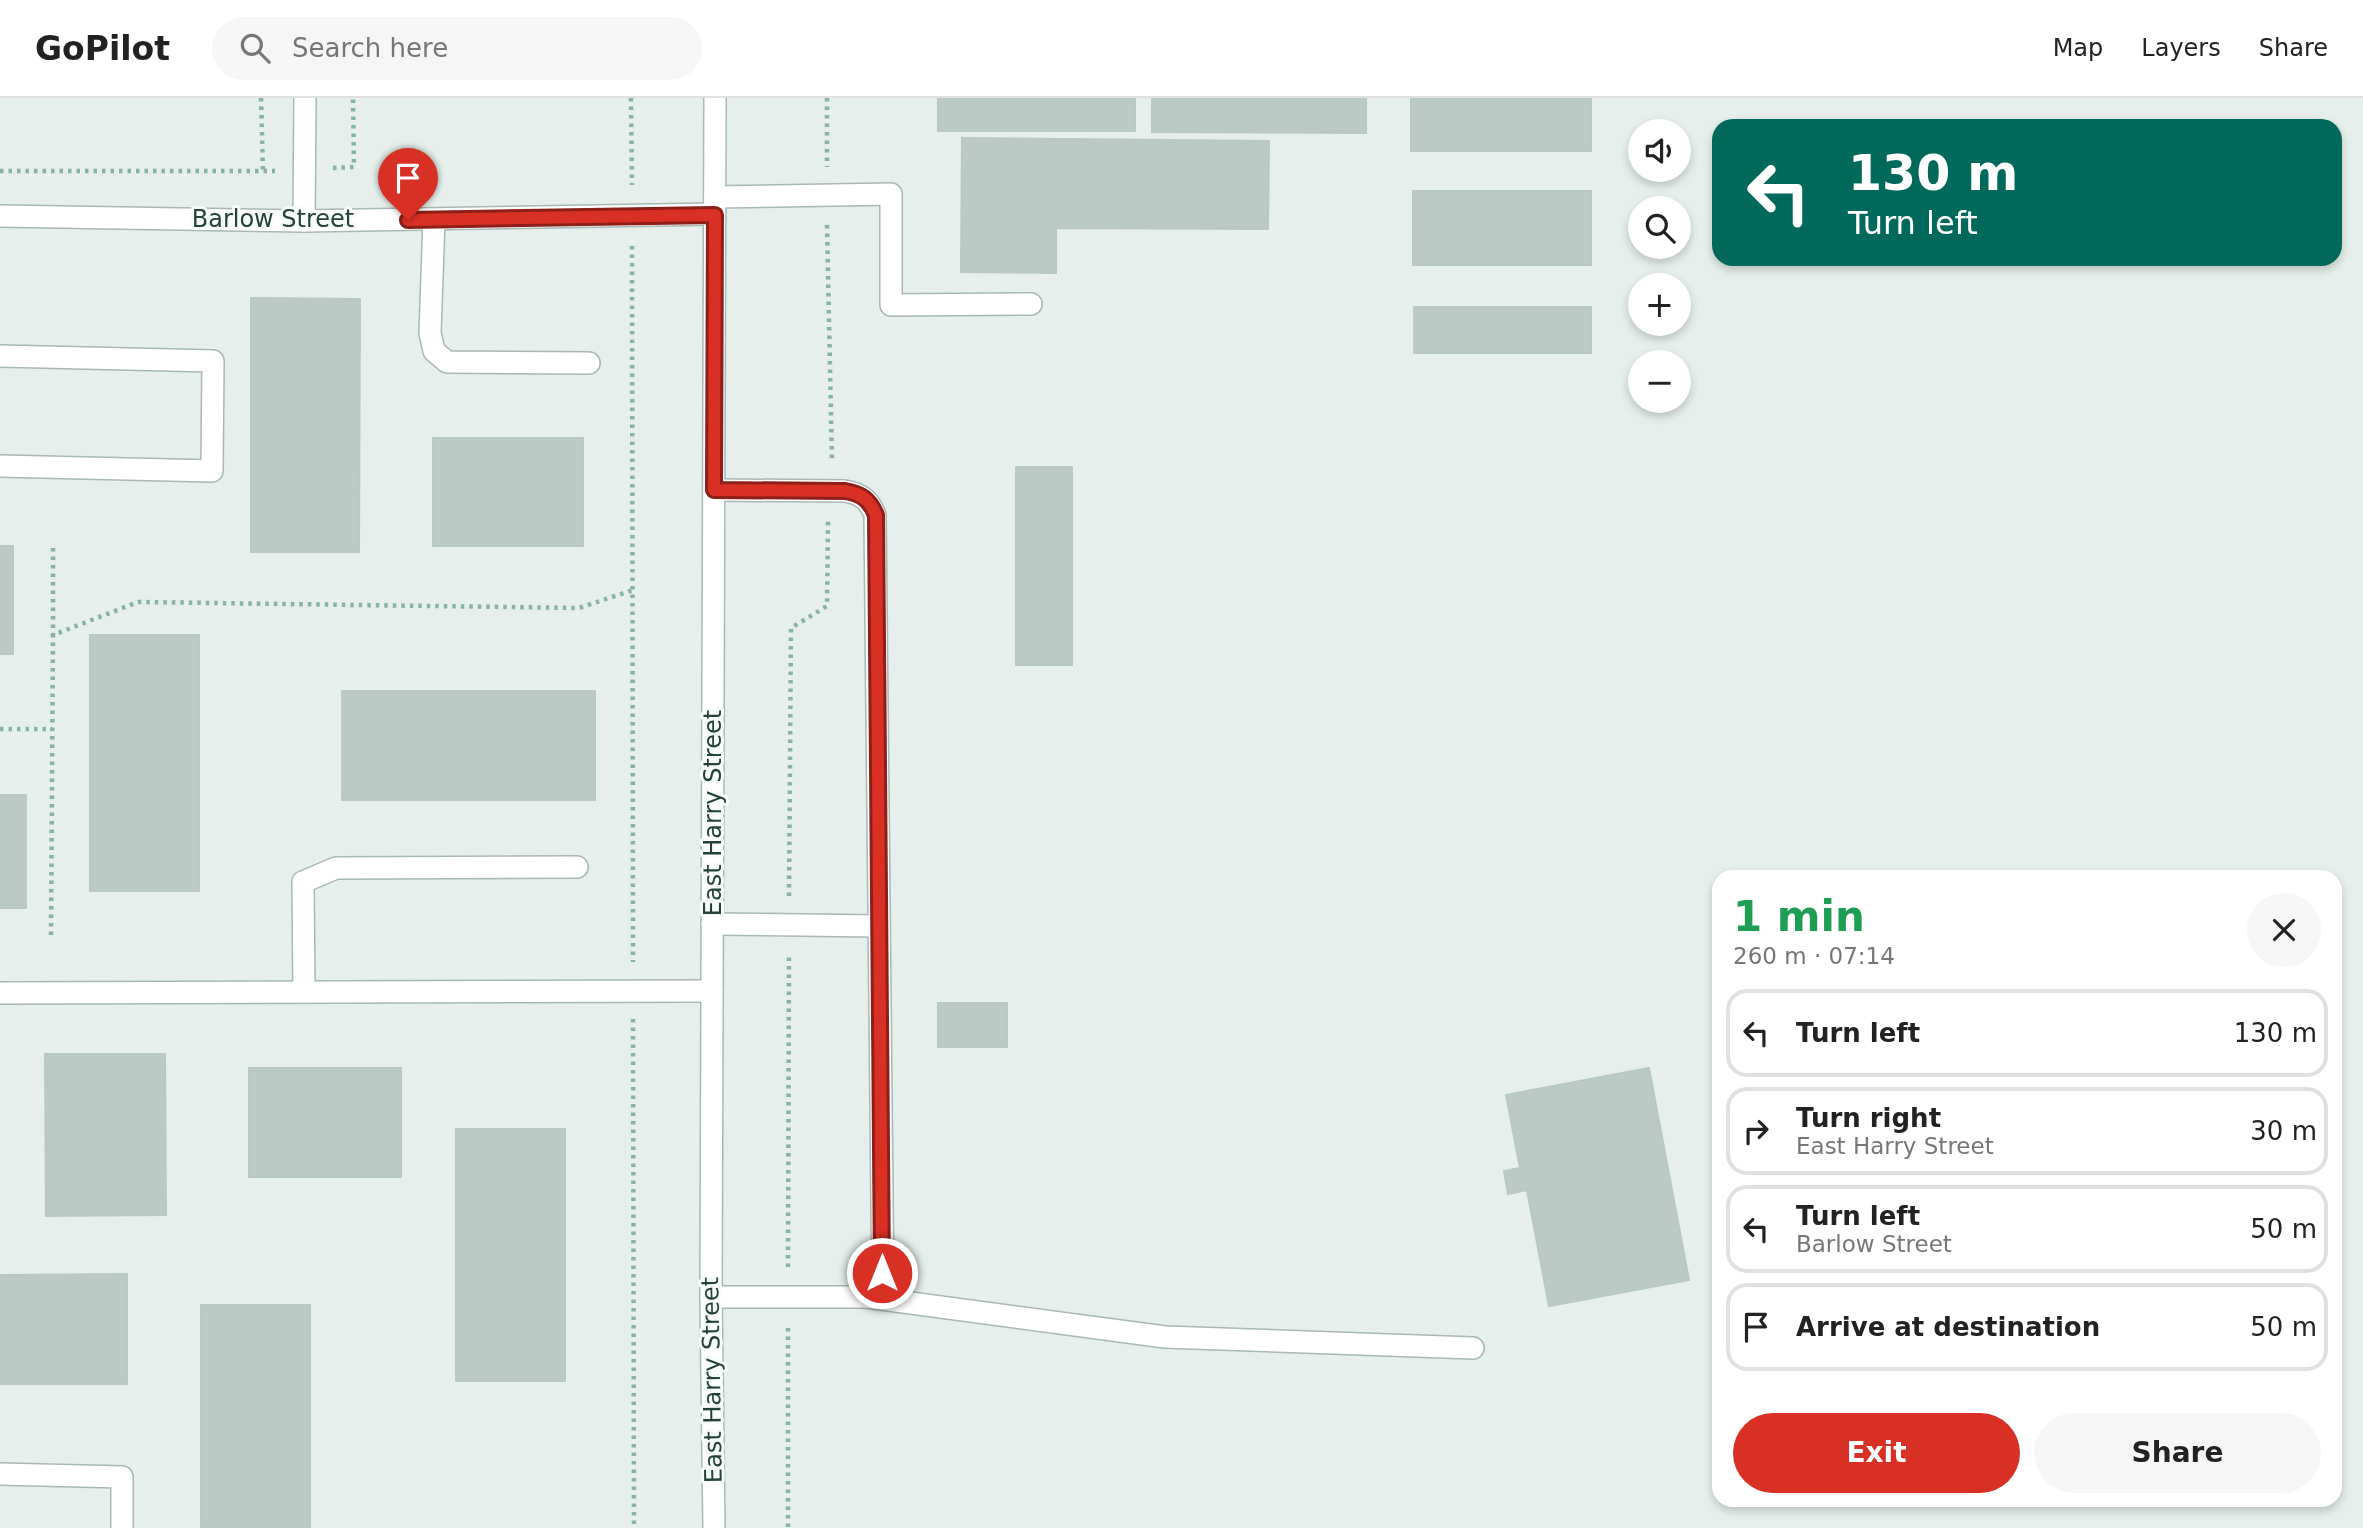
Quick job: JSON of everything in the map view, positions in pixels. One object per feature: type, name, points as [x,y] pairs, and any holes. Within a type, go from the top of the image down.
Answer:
[{"type":"main road","points":[[304,221],[305,98]]},
{"type":"main road","name":"East Harry Street","points":[[714,1528],[711,1297],[715,98]]},
{"type":"main road","name":"Barlow Street","points":[[0,216],[304,221],[632,216],[827,195],[891,194],[891,305],[1031,304]]},
{"type":"main road","points":[[435,220],[430,333],[435,351],[447,362],[589,363]]},
{"type":"main road","points":[[0,356],[213,361],[212,471],[0,466]]},
{"type":"main road","points":[[714,490],[859,493],[871,504],[876,515],[883,1299]]},
{"type":"main road","points":[[304,992],[303,882],[336,868],[577,867]]},
{"type":"main road","points":[[712,924],[879,926]]},
{"type":"main road","points":[[0,993],[712,990]]},
{"type":"main road","points":[[711,1297],[883,1299],[1165,1337],[1474,1348]]},
{"type":"main road","points":[[0,1474],[122,1477],[122,1528]]},
{"type":"path","points":[[261,98],[263,171]]},
{"type":"path","points":[[0,171],[263,171],[354,167],[353,98]]},
{"type":"path","points":[[631,98],[634,1528]]},
{"type":"path","points":[[788,1528],[791,628],[827,606],[832,455],[827,98]]},
{"type":"path","points":[[51,936],[53,548]]},
{"type":"path","points":[[53,635],[138,602],[579,608],[632,590]]},
{"type":"path","points":[[0,729],[52,729]]},
{"type":"building","points":[[938,98],[1135,98],[1135,131],[938,131]]},
{"type":"building","points":[[1152,98],[1366,98],[1366,133],[1152,132]]},
{"type":"building","points":[[1411,98],[1591,98],[1591,151],[1411,151]]},
{"type":"building","points":[[962,138],[1269,141],[1268,229],[1056,228],[1056,273],[961,272]]},
{"type":"building","points":[[1413,191],[1591,191],[1591,265],[1413,265]]},
{"type":"building","points":[[251,298],[360,299],[359,552],[251,552]]},
{"type":"building","points":[[1414,307],[1591,307],[1591,353],[1414,353]]},
{"type":"building","points":[[433,438],[583,438],[583,546],[433,546]]},
{"type":"building","points":[[1016,467],[1072,467],[1072,665],[1016,665]]},
{"type":"building","points":[[0,546],[13,546],[13,654],[0,654]]},
{"type":"building","points":[[90,635],[199,635],[199,891],[90,891]]},
{"type":"building","points":[[342,691],[595,691],[595,800],[342,800]]},
{"type":"building","points":[[0,795],[26,795],[26,908],[0,908]]},
{"type":"building","points":[[938,1003],[1007,1003],[1007,1047],[938,1047]]},
{"type":"building","points":[[45,1054],[165,1054],[166,1215],[46,1216]]},
{"type":"building","points":[[249,1068],[401,1068],[401,1177],[249,1177]]},
{"type":"building","points":[[1649,1068],[1689,1280],[1549,1306],[1527,1190],[1508,1194],[1504,1171],[1520,1168],[1506,1095]]},
{"type":"building","points":[[456,1129],[565,1129],[565,1381],[456,1381]]},
{"type":"building","points":[[127,1274],[127,1384],[0,1384],[0,1275]]},
{"type":"building","points":[[201,1305],[310,1305],[310,1528],[201,1528]]},
{"type":"route","points":[[408,220],[715,215],[714,490],[859,493],[871,504],[876,515],[882,1273]]}]
